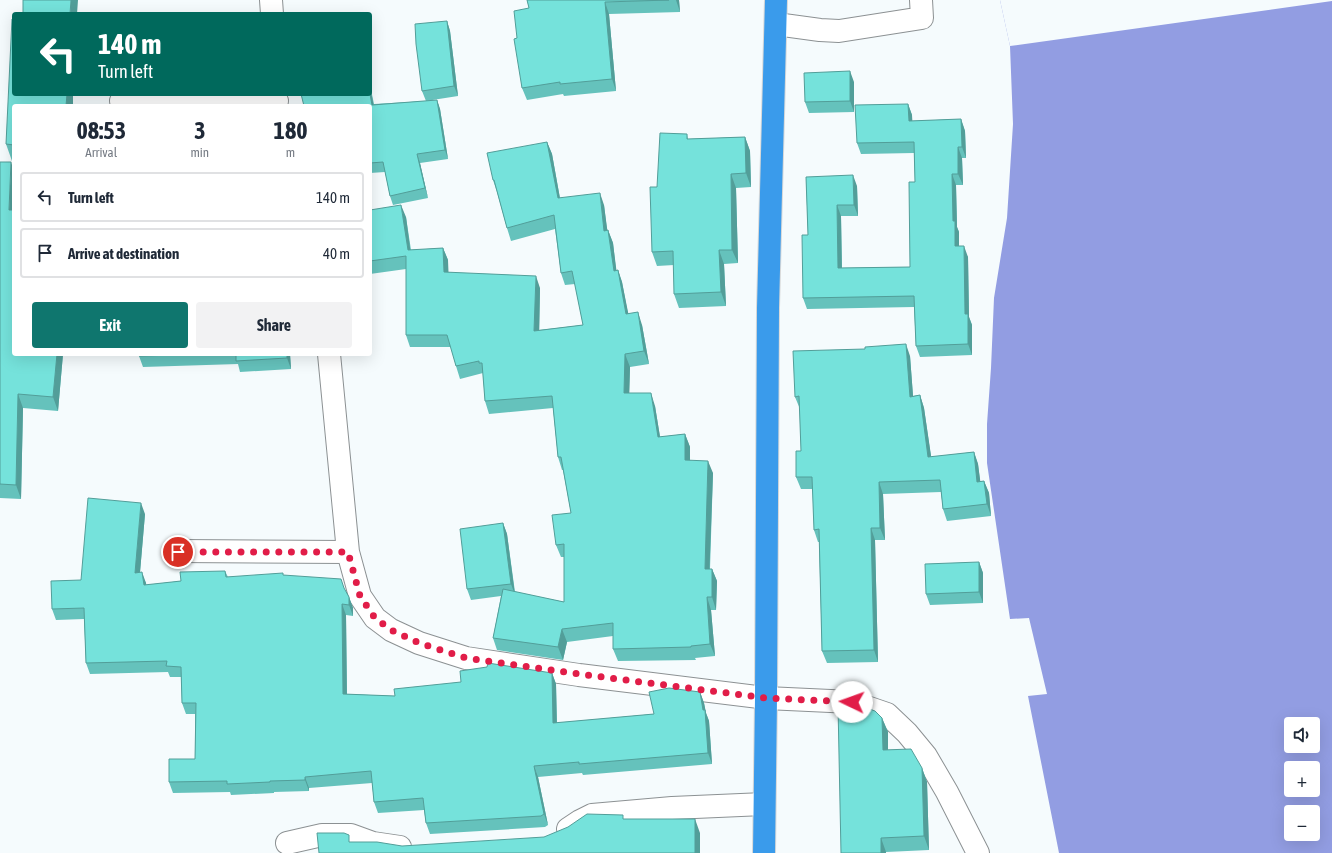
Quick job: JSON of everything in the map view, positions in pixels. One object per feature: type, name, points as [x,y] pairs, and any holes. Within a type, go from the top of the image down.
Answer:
[{"type":"highway","points":[[764,853],[768,308],[776,0]]},
{"type":"street","points":[[271,0],[272,12]]},
{"type":"street","points":[[776,24],[839,31],[922,18],[921,0]]},
{"type":"street","points":[[121,101],[277,100]]},
{"type":"street","points":[[329,356],[348,552],[360,596],[375,618],[391,630],[419,643],[466,658],[766,698],[852,702],[887,714],[907,733],[926,756],[947,792],[978,853]]},
{"type":"street","points":[[178,552],[348,552]]},
{"type":"street","points":[[548,839],[568,830],[580,821],[592,815],[672,808],[764,804]]},
{"type":"street","points":[[287,843],[322,835],[351,835],[373,843],[407,848],[423,847]]},
{"type":"water","points":[[1000,0],[1332,0],[1332,853],[1059,853],[1028,696],[1047,694],[1029,618],[1010,619],[987,463],[987,424],[994,298],[1007,218],[1013,124],[1010,46]]},
{"type":"pier","points":[[1000,0],[1332,0],[1332,1],[1010,46]]},
{"type":"building","points":[[23,0],[71,0],[70,12],[23,12]]},
{"type":"building","points":[[527,0],[669,0],[605,2],[612,79],[560,84],[560,82],[522,88],[514,39],[517,38],[514,11],[529,8]]},
{"type":"building","points":[[12,19],[12,96],[67,96],[66,104],[12,104],[12,145],[6,144]]},
{"type":"building","points":[[447,21],[454,86],[422,91],[415,24]]},
{"type":"building","points":[[850,71],[850,101],[805,102],[804,73]]},
{"type":"building","points":[[302,96],[370,96],[372,104],[304,104]]},
{"type":"building","points":[[437,100],[445,150],[417,154],[425,188],[390,196],[383,162],[372,163],[372,105]]},
{"type":"building","points":[[908,104],[909,121],[961,119],[962,147],[958,147],[958,174],[952,174],[953,221],[955,221],[955,246],[964,246],[965,314],[968,314],[968,344],[916,346],[914,296],[803,298],[802,235],[808,235],[806,177],[853,175],[854,205],[837,205],[838,268],[910,267],[909,182],[915,182],[914,142],[857,143],[855,105]]},
{"type":"building","points":[[660,133],[687,134],[687,139],[745,137],[746,173],[731,174],[732,250],[719,250],[721,292],[674,294],[673,251],[652,252],[650,187],[657,187]]},
{"type":"building","points":[[547,142],[558,198],[600,193],[604,231],[608,230],[614,271],[618,270],[626,314],[638,312],[644,351],[625,354],[624,393],[651,393],[658,437],[685,434],[685,460],[708,461],[705,569],[712,569],[712,597],[707,597],[710,644],[691,647],[613,649],[613,623],[562,629],[558,647],[493,638],[503,589],[564,602],[564,544],[556,545],[552,515],[571,513],[561,457],[558,457],[552,396],[485,401],[482,363],[479,363],[479,361],[456,366],[447,335],[406,335],[406,256],[372,261],[372,210],[401,205],[408,250],[443,248],[444,272],[536,276],[534,331],[583,325],[572,271],[561,273],[554,215],[507,228],[487,153]]},
{"type":"building","points":[[0,162],[11,162],[9,210],[12,210],[12,356],[57,356],[53,397],[18,394],[16,485],[0,484]]},
{"type":"building","points":[[906,344],[910,397],[920,395],[928,457],[974,452],[977,482],[984,481],[987,504],[943,509],[940,480],[879,482],[880,528],[871,528],[874,650],[822,651],[819,529],[814,530],[812,477],[796,477],[796,451],[801,451],[799,396],[795,397],[793,351],[865,349],[865,347]]},
{"type":"building","points":[[236,356],[287,356],[287,358],[236,361]]},
{"type":"building","points":[[88,498],[141,503],[135,573],[142,572],[144,585],[181,581],[180,572],[225,571],[226,577],[283,573],[283,575],[341,579],[349,597],[349,605],[342,604],[343,694],[395,696],[394,689],[461,682],[460,671],[487,667],[488,663],[552,673],[553,723],[654,714],[649,692],[669,688],[700,692],[703,710],[705,710],[708,753],[579,764],[579,762],[534,766],[544,814],[541,816],[426,823],[423,798],[374,802],[371,771],[305,777],[305,780],[270,782],[227,784],[227,781],[169,782],[169,759],[195,759],[196,703],[182,703],[181,667],[166,666],[167,661],[86,663],[84,608],[52,609],[51,581],[81,580]]},
{"type":"building","points":[[503,523],[511,584],[467,589],[460,529]]},
{"type":"building","points":[[979,562],[979,592],[926,594],[925,564]]},
{"type":"building","points":[[856,704],[875,711],[882,718],[883,750],[911,749],[922,768],[924,836],[881,838],[881,853],[841,853],[838,705]]},
{"type":"building","points":[[587,814],[623,815],[623,819],[695,819],[695,853],[319,853],[317,833],[344,833],[349,835],[349,842],[377,842],[402,846],[544,837],[568,827]]},
{"type":"route","points":[[178,552],[348,552],[360,596],[375,618],[391,630],[419,643],[466,658],[766,698],[852,702]]}]
